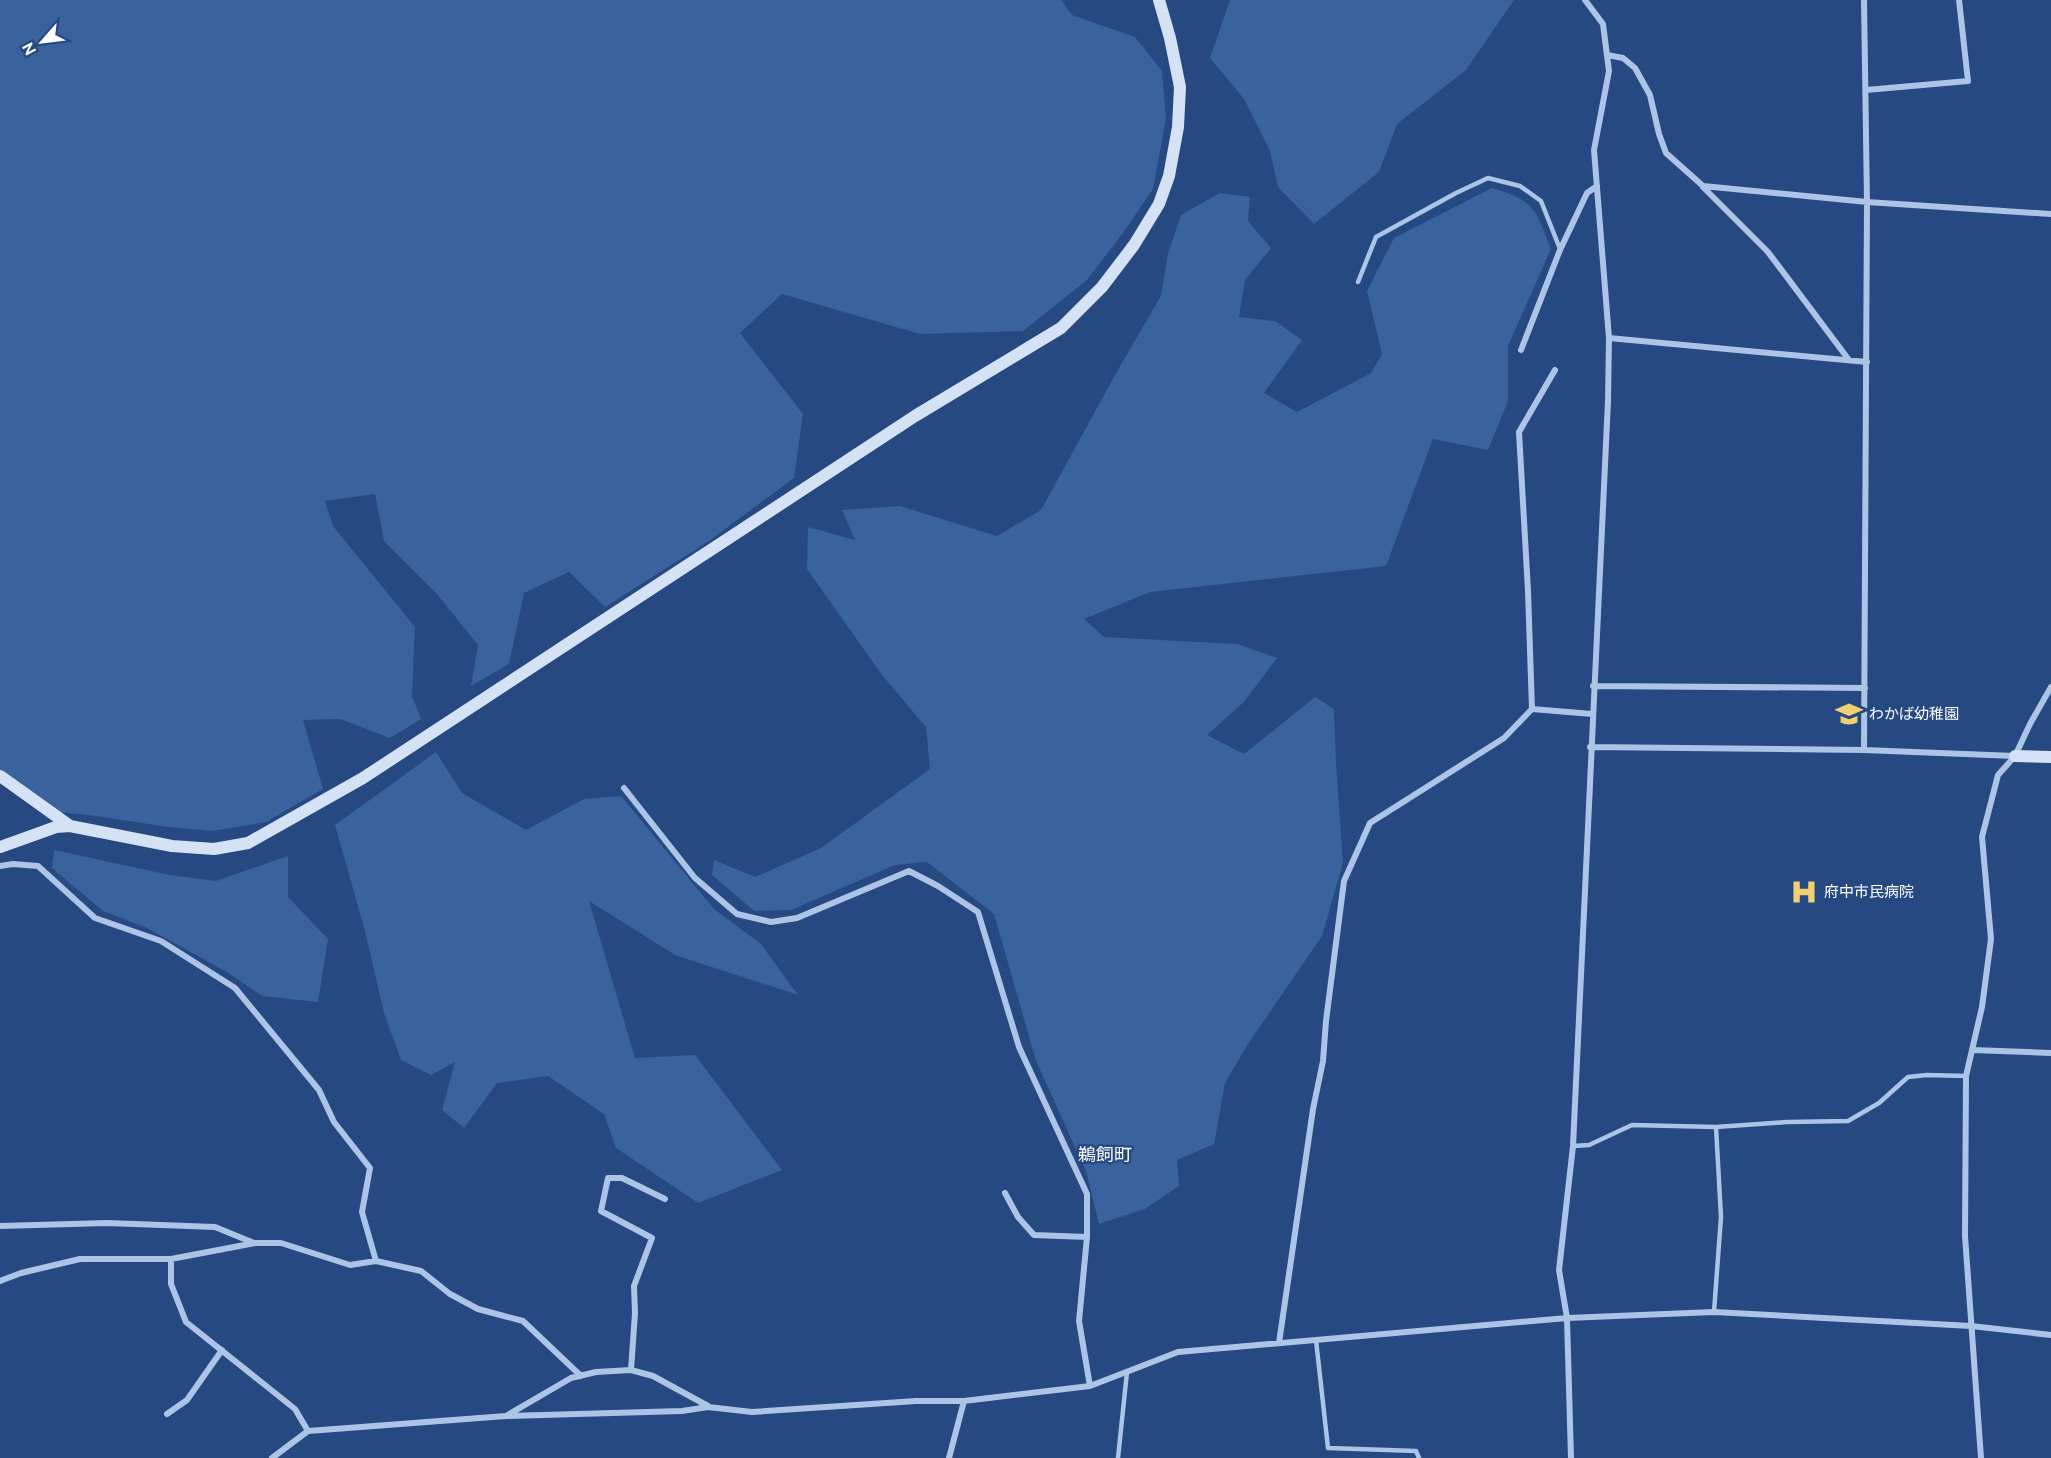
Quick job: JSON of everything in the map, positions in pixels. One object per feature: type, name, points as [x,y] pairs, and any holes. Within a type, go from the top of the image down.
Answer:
[{"type":"street","points":[[0,847],[56,827],[69,826],[172,846],[214,849],[249,843],[363,778],[915,416],[1061,328],[1102,287],[1134,245],[1159,204],[1169,176],[1178,127],[1180,87],[1159,0]]},
{"type":"street","points":[[1571,1458],[1567,1318],[1558,1270],[1573,1146],[1608,401],[1608,339],[1594,150],[1609,71],[1603,24],[1585,0]]},
{"type":"street","points":[[1864,0],[1867,202],[1864,750]]},
{"type":"street","points":[[1866,90],[1968,81],[1959,0]]},
{"type":"street","points":[[1607,54],[1623,58],[1635,68],[1650,95],[1666,153],[1703,186],[1768,252],[1849,360]]},
{"type":"street","points":[[1521,350],[1560,250],[1587,193],[1597,186]]},
{"type":"street","points":[[1703,186],[1867,202],[2051,214]]},
{"type":"street","points":[[1608,339],[1867,362]]},
{"type":"street","points":[[1279,1342],[1313,1109],[1323,1061],[1344,881],[1370,823],[1504,738],[1532,709],[1519,432],[1555,370]]},
{"type":"street","points":[[1593,686],[1865,688]]},
{"type":"street","points":[[1981,1458],[1965,1236],[1966,1076],[1982,1007],[1991,939],[1982,837],[1998,775],[2015,756],[2051,687]]},
{"type":"street","points":[[1532,709],[1592,714]]},
{"type":"street","points":[[1590,747],[1864,750],[2051,757]]},
{"type":"street","points":[[0,777],[69,826]]},
{"type":"street","points":[[624,788],[695,878],[736,914],[771,922],[797,918],[909,871],[938,886],[978,912],[1019,1047],[1087,1194],[1087,1237],[1080,1320],[1090,1386]]},
{"type":"street","points":[[0,866],[13,864],[38,866],[95,918],[161,941],[235,988],[320,1090],[334,1122],[370,1168],[362,1212],[376,1261]]},
{"type":"street","points":[[1972,1050],[2051,1053]]},
{"type":"street","points":[[631,1370],[635,1313],[634,1286],[652,1238],[601,1212],[608,1178],[622,1178],[665,1199]]},
{"type":"street","points":[[1005,1193],[1018,1217],[1034,1235],[1087,1237]]},
{"type":"street","points":[[0,1226],[107,1223],[215,1227],[255,1244]]},
{"type":"street","points":[[0,1281],[21,1273],[80,1259],[171,1259],[255,1244],[281,1243],[350,1265],[376,1261],[421,1271],[450,1294],[478,1309],[523,1321],[581,1376]]},
{"type":"street","points":[[171,1259],[171,1284],[186,1322],[295,1408],[308,1431]]},
{"type":"street","points":[[272,1458],[308,1431],[506,1416],[682,1411],[708,1407],[753,1412],[916,1401],[964,1401],[1090,1386],[1178,1352],[1567,1318],[1714,1312],[1971,1326],[2051,1335]]},
{"type":"street","points":[[167,1413],[187,1400],[222,1350]]},
{"type":"street","points":[[506,1416],[571,1378],[596,1372],[631,1370],[653,1376],[708,1407]]},
{"type":"street","points":[[949,1458],[964,1401]]},
{"type":"lane","points":[[1358,282],[1376,237],[1488,178],[1520,186],[1541,201],[1560,250]]},
{"type":"lane","points":[[1573,1146],[1589,1144],[1632,1125],[1716,1127],[1848,1121],[1880,1103],[1908,1077],[1966,1076]]},
{"type":"lane","points":[[1714,1312],[1721,1217],[1716,1127]]},
{"type":"lane","points":[[1316,1340],[1328,1448],[1416,1451],[1419,1458]]},
{"type":"lane","points":[[1118,1458],[1127,1372]]},
{"type":"shaded area","points":[[0,0],[1061,0],[1072,15],[1135,37],[1162,71],[1166,119],[1153,189],[1087,280],[1023,331],[920,334],[782,294],[740,333],[803,414],[794,478],[709,541],[605,607],[569,572],[524,593],[509,664],[471,686],[478,645],[436,593],[384,541],[375,494],[325,501],[333,526],[415,627],[412,696],[421,719],[390,738],[340,719],[303,720],[323,789],[266,822],[212,831],[168,827],[59,812],[0,770]]},
{"type":"shaded area","points":[[1230,0],[1514,0],[1466,70],[1397,124],[1379,172],[1314,224],[1278,187],[1270,151],[1244,99],[1210,58]]},
{"type":"shaded area","points":[[1492,188],[1518,197],[1532,208],[1551,249],[1508,346],[1508,401],[1488,450],[1433,439],[1386,566],[1150,592],[1084,619],[1104,637],[1237,644],[1277,658],[1244,702],[1207,735],[1244,754],[1315,697],[1334,709],[1343,863],[1322,936],[1248,1044],[1225,1083],[1214,1144],[1177,1160],[1179,1186],[1145,1209],[1099,1224],[1086,1171],[1036,1061],[994,914],[927,862],[895,865],[791,910],[754,911],[712,875],[714,860],[755,877],[821,848],[930,769],[926,727],[882,675],[807,569],[808,527],[855,540],[842,510],[900,506],[997,536],[1041,510],[1161,296],[1168,253],[1181,215],[1220,193],[1250,197],[1248,221],[1271,248],[1245,280],[1239,317],[1275,321],[1302,340],[1264,393],[1297,412],[1371,373],[1382,354],[1367,291],[1394,238]]},
{"type":"shaded area","points":[[436,752],[462,793],[526,830],[584,799],[621,796],[714,909],[761,944],[798,995],[675,955],[589,901],[635,1058],[695,1055],[782,1170],[698,1203],[616,1148],[604,1114],[548,1076],[497,1083],[464,1128],[442,1110],[455,1062],[431,1075],[401,1060],[384,1013],[365,931],[335,825]]},
{"type":"shaded area","points":[[54,850],[170,875],[216,881],[288,856],[288,897],[328,939],[318,1002],[262,996],[227,972],[147,928],[103,911],[52,868]]},
{"type":"place","name":"わかば幼稚園","points":[[1849,714]]},
{"type":"place","name":"府中市民病院","points":[[1804,892]]},
{"type":"district","name":"鵜飼町","points":[[1105,1155]]}]
